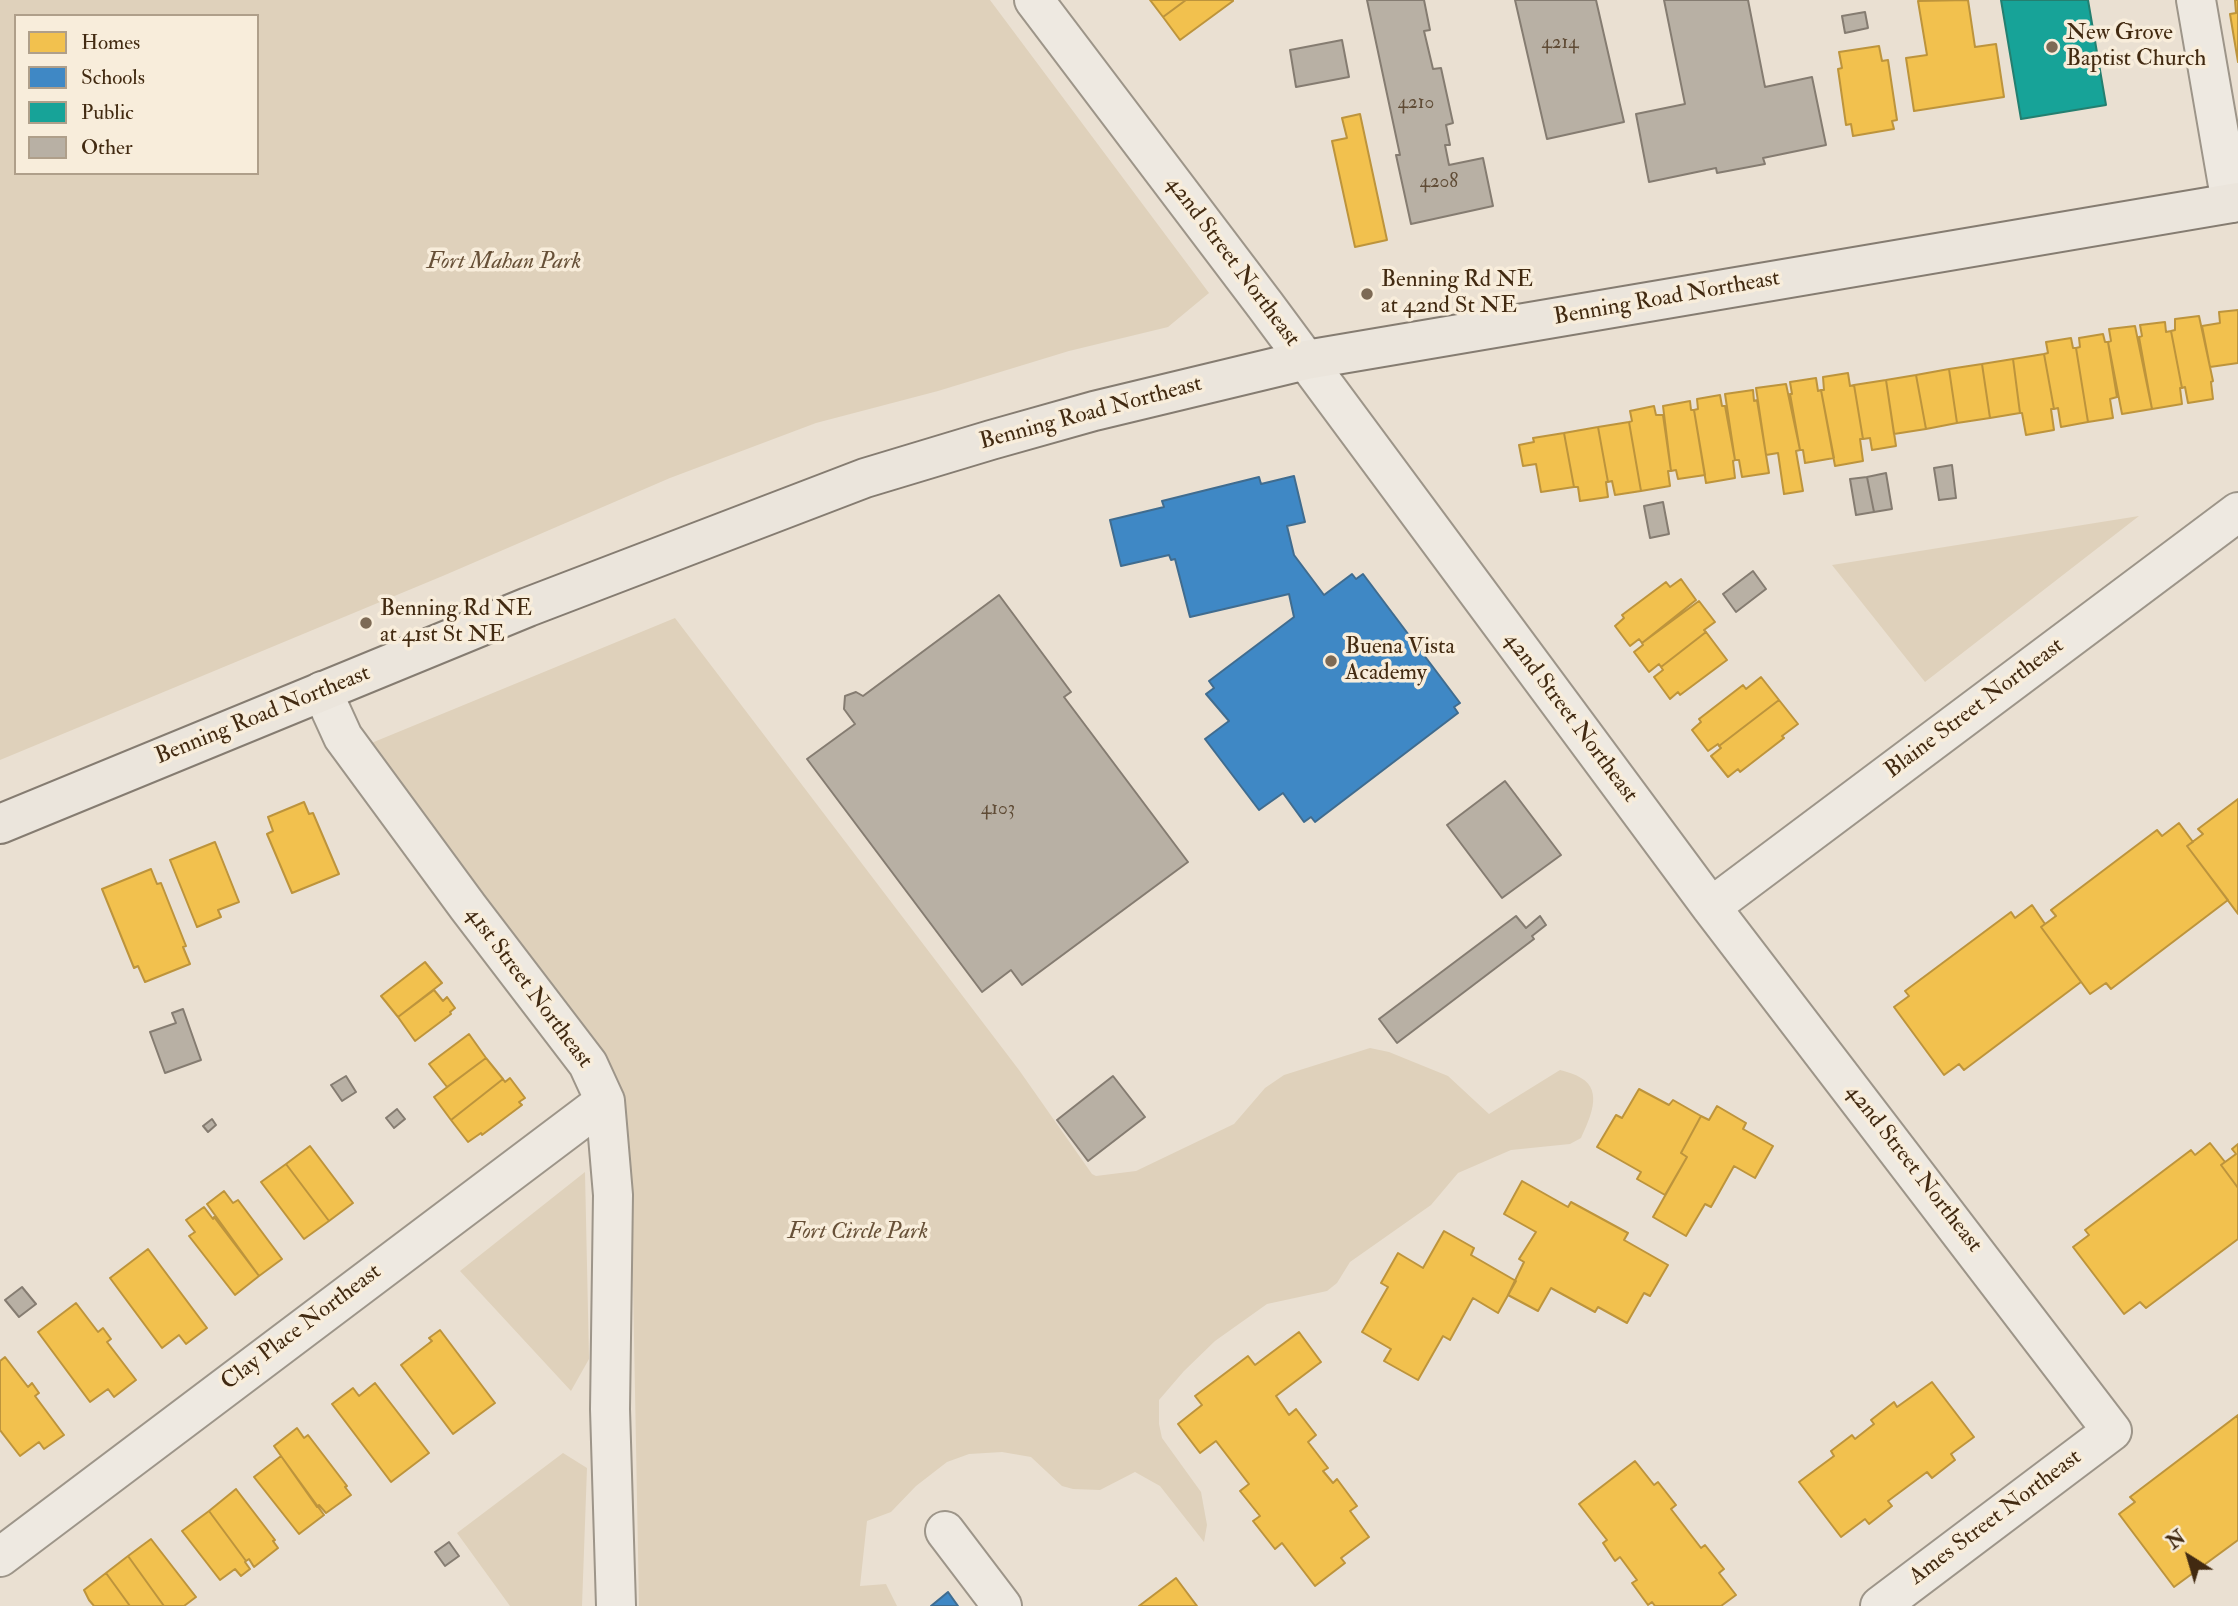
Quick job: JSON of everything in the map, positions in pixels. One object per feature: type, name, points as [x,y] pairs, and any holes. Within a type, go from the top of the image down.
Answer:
[{"type":"main road","name":"Benning Road Northeast","points":[[0,824],[528,607],[865,478],[1094,411],[1306,360],[2234,203]]},
{"type":"street","name":"42nd Street Northeast","points":[[1034,0],[1306,360],[1712,907],[2112,1431]]},
{"type":"street","points":[[2196,0],[2234,203]]},
{"type":"street","name":"Blaine Street Northeast","points":[[1712,907],[2238,512]]},
{"type":"street","name":"41st Street Northeast","points":[[322,691],[343,737],[468,907],[588,1063],[605,1101],[613,1195],[610,1409],[616,1606]]},
{"type":"street","name":"Clay Place Northeast","points":[[0,1557],[605,1101]]},
{"type":"street","name":"Ames Street Northeast","points":[[1880,1606],[2112,1431]]},
{"type":"street","points":[[945,1531],[1002,1606]]},
{"type":"green space","name":"Fort Mahan Park","points":[[0,0],[990,0],[1209,293],[1168,327],[1069,351],[938,391],[816,423],[670,478],[445,575],[0,760]]},
{"type":"green space","points":[[2139,516],[1925,682],[1832,565]]},
{"type":"green space","name":"Fort Circle Park","points":[[675,618],[1019,1070],[1092,1174],[1096,1176],[1136,1171],[1234,1124],[1265,1088],[1284,1075],[1370,1048],[1389,1052],[1448,1076],[1489,1114],[1560,1070],[1581,1078],[1592,1090],[1593,1106],[1581,1138],[1570,1144],[1511,1150],[1458,1173],[1431,1205],[1350,1262],[1337,1283],[1327,1291],[1267,1304],[1215,1341],[1159,1400],[1162,1438],[1201,1492],[1207,1525],[1204,1542],[1160,1486],[1135,1472],[1100,1490],[1073,1489],[1062,1486],[1031,1457],[1002,1452],[969,1454],[947,1462],[916,1486],[891,1512],[867,1521],[860,1586],[886,1584],[897,1606],[639,1606],[631,1177],[614,1073],[369,744]]},
{"type":"green space","points":[[585,1172],[589,1359],[571,1391],[460,1271]]},
{"type":"green space","points":[[563,1453],[587,1468],[582,1606],[510,1606],[457,1533]]},
{"type":"building: Homes","points":[[1150,0],[1186,0],[1163,17]]},
{"type":"building: Homes","points":[[1186,0],[1233,1],[1180,40],[1163,17]]},
{"type":"building: Homes","points":[[1968,0],[1975,47],[1996,44],[2004,97],[1914,111],[1906,58],[1927,55],[1918,1]]},
{"type":"building: Homes","points":[[2235,0],[2238,0],[2238,62],[2230,14],[2236,13]]},
{"type":"building: Homes","points":[[1879,46],[1882,61],[1888,60],[1897,120],[1892,121],[1894,129],[1853,136],[1851,124],[1846,125],[1838,69],[1842,68],[1839,52]]},
{"type":"building: Homes","points":[[1360,114],[1387,240],[1355,247],[1332,141],[1347,138],[1342,118]]},
{"type":"building: Homes","points":[[2238,310],[2238,363],[2210,367],[2202,326],[2220,323],[2219,312]]},
{"type":"building: Homes","points":[[2199,316],[2213,381],[2213,399],[2188,403],[2185,387],[2182,388],[2171,331],[2175,330],[2175,319]]},
{"type":"building: Homes","points":[[2165,322],[2166,332],[2171,331],[2182,388],[2182,404],[2152,409],[2139,337],[2142,336],[2140,325]]},
{"type":"building: Homes","points":[[2135,326],[2152,409],[2122,414],[2108,342],[2111,341],[2109,329]]},
{"type":"building: Homes","points":[[2103,334],[2105,342],[2108,342],[2117,397],[2110,399],[2113,418],[2088,422],[2076,348],[2080,347],[2079,338]]},
{"type":"building: Homes","points":[[2071,338],[2073,348],[2076,348],[2088,422],[2061,427],[2058,408],[2054,409],[2044,354],[2048,353],[2046,342]]},
{"type":"building: Homes","points":[[2044,354],[2054,409],[2051,409],[2054,430],[2026,435],[2020,413],[2013,359]]},
{"type":"building: Homes","points":[[2013,359],[2020,413],[1990,418],[1982,364]]},
{"type":"building: Homes","points":[[1982,364],[1990,418],[1957,423],[1949,369]]},
{"type":"building: Homes","points":[[1949,369],[1957,423],[1926,429],[1916,375]]},
{"type":"building: Homes","points":[[1848,373],[1850,386],[1854,385],[1863,439],[1860,439],[1863,461],[1835,466],[1821,390],[1824,390],[1823,377]]},
{"type":"building: Homes","points":[[1916,375],[1926,429],[1894,434],[1886,380]]},
{"type":"building: Homes","points":[[1816,378],[1818,391],[1821,390],[1834,458],[1805,463],[1803,450],[1800,450],[1790,382]]},
{"type":"building: Homes","points":[[1886,380],[1896,446],[1872,450],[1870,438],[1863,439],[1854,385]]},
{"type":"building: Homes","points":[[1786,384],[1800,450],[1796,451],[1803,491],[1784,494],[1778,453],[1766,455],[1756,388]]},
{"type":"building: Homes","points":[[1753,390],[1769,473],[1742,477],[1739,460],[1735,460],[1725,394]]},
{"type":"building: Homes","points":[[1720,395],[1722,406],[1725,406],[1735,460],[1735,478],[1706,483],[1694,410],[1698,409],[1697,399]]},
{"type":"building: Homes","points":[[1690,401],[1691,410],[1694,410],[1705,475],[1678,479],[1676,470],[1671,471],[1663,406]]},
{"type":"building: Homes","points":[[1654,406],[1656,415],[1663,415],[1671,471],[1668,471],[1670,486],[1641,491],[1629,422],[1632,421],[1630,411]]},
{"type":"building: Homes","points":[[1629,422],[1641,491],[1615,495],[1612,481],[1608,482],[1598,427]]},
{"type":"building: Homes","points":[[1598,427],[1608,482],[1608,497],[1580,501],[1578,487],[1574,487],[1564,433]]},
{"type":"building: Homes","points":[[1564,433],[1574,487],[1541,492],[1536,464],[1523,466],[1519,445],[1534,442],[1533,438]]},
{"type":"building: Homes","points":[[1681,579],[1696,600],[1642,643],[1639,639],[1630,646],[1615,626],[1624,618],[1622,615],[1666,582],[1670,587]]},
{"type":"building: Homes","points":[[1699,601],[1715,622],[1661,667],[1659,664],[1649,672],[1634,652],[1642,643]]},
{"type":"building: Homes","points":[[1706,632],[1727,660],[1680,695],[1678,692],[1670,699],[1654,677],[1663,670],[1661,667]]},
{"type":"building: Homes","points":[[1761,677],[1779,700],[1719,746],[1718,744],[1708,751],[1692,730],[1701,722],[1699,719],[1743,685],[1746,689]]},
{"type":"building: Homes","points":[[1779,700],[1798,724],[1740,772],[1738,769],[1728,777],[1711,756],[1721,748],[1719,746]]},
{"type":"building: Homes","points":[[2238,799],[2238,914],[2187,846],[2203,834],[2198,829]]},
{"type":"building: Homes","points":[[304,802],[309,814],[313,813],[339,874],[292,893],[267,834],[273,831],[268,817]]},
{"type":"building: Homes","points":[[2179,823],[2193,842],[2187,846],[2228,900],[2111,989],[2106,983],[2090,994],[2041,927],[2056,916],[2051,910],[2157,830],[2162,836]]},
{"type":"building: Homes","points":[[215,842],[239,902],[218,910],[221,917],[197,927],[170,860]]},
{"type":"building: Homes","points":[[151,869],[157,884],[161,883],[186,946],[183,947],[190,964],[145,982],[138,966],[134,968],[102,889]]},
{"type":"building: Homes","points":[[2032,905],[2045,924],[2041,927],[2081,982],[1964,1070],[1959,1064],[1944,1075],[1894,1007],[1909,996],[1905,991],[2011,912],[2015,918]]},
{"type":"building: Homes","points":[[425,962],[442,983],[398,1017],[381,996]]},
{"type":"building: Homes","points":[[434,990],[443,1001],[447,997],[455,1008],[415,1041],[398,1017]]},
{"type":"building: Homes","points":[[469,1034],[486,1058],[447,1087],[429,1064]]},
{"type":"building: Homes","points":[[486,1058],[503,1079],[451,1120],[434,1097]]},
{"type":"building: Homes","points":[[510,1078],[525,1098],[519,1102],[522,1105],[482,1135],[481,1133],[468,1142],[451,1120],[503,1079],[505,1082]]},
{"type":"building: Homes","points":[[1639,1089],[1669,1105],[1673,1100],[1701,1116],[1681,1153],[1687,1157],[1665,1195],[1637,1179],[1641,1172],[1597,1147],[1616,1115],[1622,1118]]},
{"type":"building: Homes","points":[[1717,1106],[1746,1123],[1743,1129],[1773,1146],[1755,1178],[1734,1166],[1711,1207],[1705,1204],[1686,1236],[1653,1217],[1687,1157],[1681,1153],[1701,1116],[1709,1120]]},
{"type":"building: Homes","points":[[2210,1143],[2225,1162],[2221,1165],[2238,1188],[2238,1239],[2146,1308],[2140,1302],[2124,1314],[2073,1247],[2089,1235],[2085,1230],[2191,1150],[2195,1155]]},
{"type":"building: Homes","points":[[2238,1144],[2238,1188],[2221,1165],[2236,1154],[2232,1149]]},
{"type":"building: Homes","points":[[310,1146],[353,1203],[329,1221],[286,1164]]},
{"type":"building: Homes","points":[[286,1164],[329,1221],[304,1239],[261,1182]]},
{"type":"building: Homes","points":[[1522,1181],[1568,1207],[1571,1202],[1628,1233],[1624,1240],[1668,1265],[1650,1296],[1644,1293],[1627,1323],[1598,1307],[1595,1312],[1551,1288],[1538,1311],[1508,1295],[1524,1262],[1519,1259],[1536,1232],[1504,1214]]},
{"type":"building: Homes","points":[[224,1191],[233,1203],[238,1200],[282,1259],[259,1276],[207,1204]]},
{"type":"building: Homes","points":[[204,1207],[259,1276],[235,1295],[189,1236],[195,1232],[186,1220]]},
{"type":"building: Homes","points":[[1444,1231],[1474,1248],[1471,1255],[1516,1281],[1498,1313],[1473,1298],[1450,1340],[1443,1336],[1418,1380],[1384,1361],[1391,1349],[1362,1332],[1388,1287],[1381,1283],[1398,1253],[1423,1268]]},
{"type":"building: Homes","points":[[148,1249],[207,1328],[186,1344],[179,1335],[162,1348],[110,1278]]},
{"type":"building: Homes","points":[[76,1303],[98,1332],[103,1328],[111,1339],[107,1342],[136,1380],[114,1397],[108,1389],[90,1402],[38,1332]]},
{"type":"building: Homes","points":[[440,1330],[495,1403],[453,1434],[401,1365],[432,1341],[429,1338]]},
{"type":"building: Homes","points":[[1299,1332],[1321,1362],[1276,1396],[1289,1415],[1296,1409],[1316,1435],[1308,1442],[1328,1468],[1323,1471],[1333,1483],[1337,1479],[1357,1506],[1350,1511],[1369,1537],[1341,1558],[1345,1563],[1315,1586],[1282,1543],[1275,1549],[1253,1521],[1260,1516],[1240,1491],[1249,1484],[1216,1441],[1200,1453],[1178,1424],[1202,1405],[1195,1396],[1248,1356],[1255,1365]]},
{"type":"building: Homes","points":[[5,1357],[28,1387],[32,1383],[39,1393],[35,1396],[64,1435],[44,1449],[39,1442],[20,1456],[0,1430],[0,1361]]},
{"type":"building: Homes","points":[[1932,1382],[1974,1437],[1951,1454],[1955,1460],[1932,1478],[1927,1472],[1888,1501],[1892,1506],[1869,1524],[1865,1519],[1841,1537],[1799,1482],[1834,1456],[1831,1451],[1852,1435],[1855,1439],[1874,1424],[1871,1420],[1894,1402],[1897,1407]]},
{"type":"building: Homes","points":[[375,1383],[429,1453],[391,1482],[332,1404],[353,1388],[359,1396]]},
{"type":"building: Homes","points":[[2238,1415],[2238,1540],[2174,1587],[2119,1514],[2135,1502],[2130,1497]]},
{"type":"building: Homes","points":[[297,1428],[304,1438],[308,1435],[351,1495],[326,1513],[319,1505],[317,1507],[274,1446]]},
{"type":"building: Homes","points":[[281,1456],[324,1515],[299,1534],[254,1477]]},
{"type":"building: Homes","points":[[1635,1461],[1654,1485],[1658,1482],[1676,1505],[1671,1509],[1701,1548],[1705,1545],[1724,1569],[1719,1573],[1736,1595],[1721,1606],[1655,1606],[1652,1602],[1648,1605],[1632,1583],[1637,1580],[1620,1557],[1615,1561],[1603,1543],[1607,1540],[1579,1504]]},
{"type":"building: Homes","points":[[236,1489],[275,1540],[273,1541],[278,1548],[254,1567],[249,1559],[246,1561],[209,1511]]},
{"type":"building: Homes","points":[[209,1511],[250,1569],[241,1576],[235,1569],[220,1580],[182,1531]]},
{"type":"building: Homes","points":[[151,1539],[196,1597],[184,1606],[164,1606],[128,1556]]},
{"type":"building: Homes","points":[[128,1556],[164,1606],[130,1606],[106,1573]]},
{"type":"building: Homes","points":[[106,1573],[130,1606],[94,1606],[89,1600],[84,1590]]},
{"type":"building: Homes","points":[[1176,1578],[1197,1606],[1139,1606]]},
{"type":"building: Schools","points":[[1294,476],[1305,522],[1287,526],[1294,555],[1324,595],[1352,574],[1356,579],[1363,574],[1460,703],[1454,707],[1458,713],[1315,822],[1311,817],[1304,822],[1283,793],[1259,810],[1205,739],[1229,721],[1206,694],[1214,688],[1209,681],[1294,617],[1289,594],[1190,617],[1175,559],[1171,560],[1169,555],[1121,566],[1110,520],[1164,507],[1162,501],[1259,477],[1261,484]]},
{"type":"building: Schools","points":[[948,1592],[958,1606],[931,1606]]},
{"type":"building: Public","name":"New Grove Baptist Church","points":[[2001,0],[2088,0],[2106,105],[2021,119]]},
{"type":"building: Other","points":[[1367,0],[1424,0],[1430,30],[1424,31],[1433,69],[1441,68],[1453,123],[1446,125],[1450,145],[1445,145],[1449,165],[1483,158],[1493,206],[1411,224],[1396,155],[1400,155]]},
{"type":"building: Other","points":[[1515,0],[1596,0],[1624,122],[1547,139]]},
{"type":"building: Other","points":[[1664,0],[1748,0],[1765,87],[1812,77],[1826,145],[1763,158],[1765,164],[1717,173],[1716,168],[1649,182],[1636,114],[1685,104]]},
{"type":"building: Other","points":[[1865,12],[1868,28],[1845,33],[1842,16]]},
{"type":"building: Other","points":[[1342,40],[1349,77],[1296,87],[1290,50]]},
{"type":"building: Other","points":[[1952,465],[1956,498],[1939,500],[1934,468]]},
{"type":"building: Other","points":[[1886,473],[1892,509],[1874,512],[1867,477]]},
{"type":"building: Other","points":[[1867,477],[1874,512],[1856,515],[1850,479]]},
{"type":"building: Other","points":[[1663,502],[1669,534],[1650,538],[1644,506]]},
{"type":"building: Other","points":[[1753,571],[1766,589],[1736,612],[1723,594]]},
{"type":"building: Other","points":[[999,595],[1071,692],[1064,697],[1188,862],[1022,985],[1011,970],[982,992],[807,759],[855,724],[844,709],[845,696],[856,692],[863,696]]},
{"type":"building: Other","points":[[1505,781],[1561,855],[1502,898],[1447,825]]},
{"type":"building: Other","points":[[1516,916],[1526,928],[1540,916],[1546,925],[1532,936],[1534,939],[1397,1043],[1379,1019]]},
{"type":"building: Other","points":[[183,1009],[201,1060],[165,1073],[150,1032],[176,1023],[172,1013]]},
{"type":"building: Other","points":[[346,1076],[356,1092],[342,1101],[331,1085]]},
{"type":"building: Other","points":[[1113,1076],[1145,1117],[1088,1161],[1057,1120]]},
{"type":"building: Other","points":[[397,1109],[405,1119],[394,1128],[386,1118]]},
{"type":"building: Other","points":[[212,1119],[216,1125],[208,1132],[203,1126]]},
{"type":"building: Other","points":[[22,1287],[36,1304],[19,1317],[5,1300]]},
{"type":"building: Other","points":[[449,1542],[459,1556],[445,1566],[435,1552]]},
{"type":"place","name":"New Grove Baptist Church","points":[[2052,47]]},
{"type":"place","name":"Benning Rd NE at 42nd St NE","points":[[1367,294]]},
{"type":"place","name":"Benning Rd NE at 41st St NE","points":[[366,623]]},
{"type":"place","name":"Buena Vista Academy","points":[[1331,661]]}]
